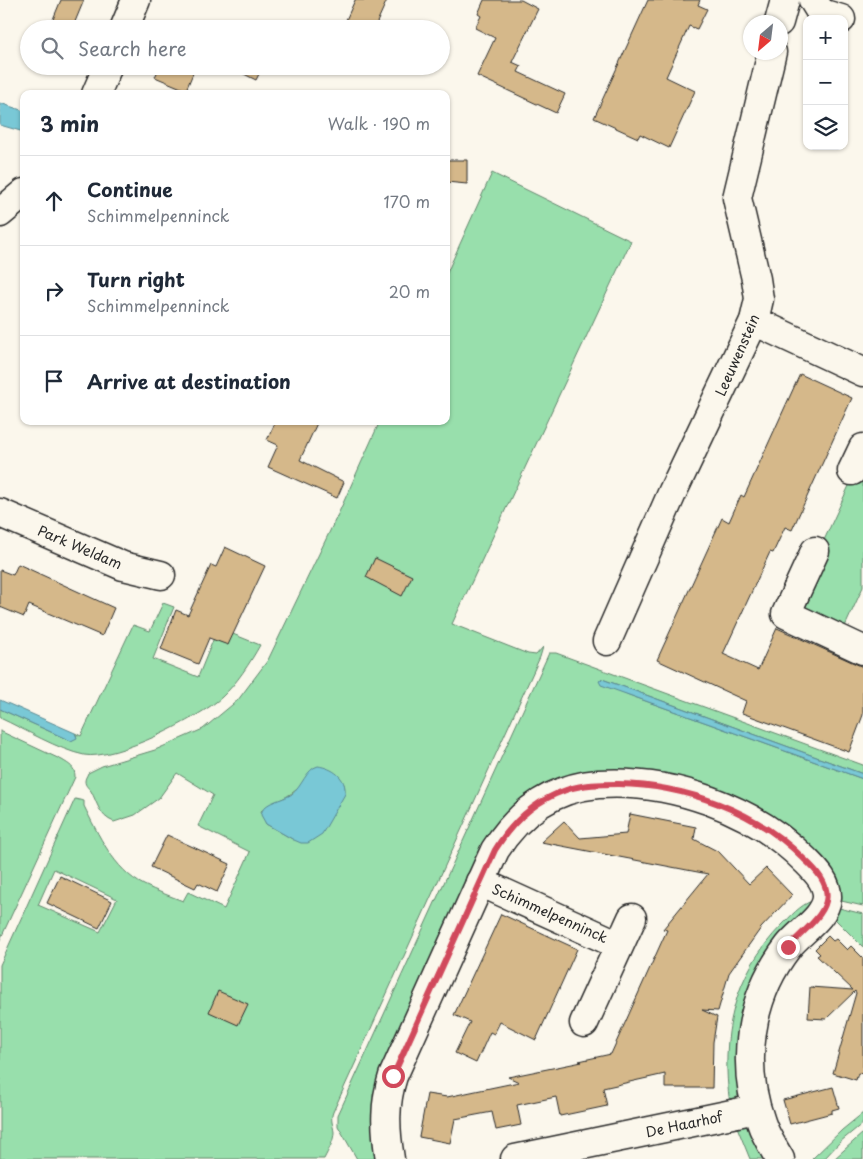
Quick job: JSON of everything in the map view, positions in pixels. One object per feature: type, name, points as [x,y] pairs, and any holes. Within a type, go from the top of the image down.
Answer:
[{"type":"street","points":[[128,20],[136,0]]},
{"type":"street","points":[[781,15],[785,0]]},
{"type":"street","points":[[813,0],[820,13],[828,15]]},
{"type":"street","points":[[848,20],[863,25]]},
{"type":"street","name":"Leeuwenstein","points":[[607,641],[754,321],[759,299],[737,198],[770,60]]},
{"type":"street","points":[[98,90],[104,75]]},
{"type":"street","points":[[0,213],[20,196]]},
{"type":"street","points":[[754,321],[863,372]]},
{"type":"street","name":"Park Weldam","points":[[0,513],[123,566],[161,575]]},
{"type":"street","points":[[815,551],[786,614],[863,650]]},
{"type":"street","name":"Schimmelpenninck","points":[[390,1159],[385,1124],[385,1108],[393,1076],[495,850],[504,836],[527,812],[541,802],[566,790],[600,784],[655,787],[709,800],[734,810],[757,823],[800,854],[814,869],[825,886],[826,901],[820,914],[788,947],[776,963],[767,980],[757,1005],[752,1030],[749,1057],[756,1109],[769,1140],[780,1159]]},
{"type":"street","name":"Schimmelpenninck","points":[[480,882],[619,945]]},
{"type":"street","name":"Schimmelpenninck","points":[[584,1023],[632,918]]},
{"type":"street","name":"De Haarhof","points":[[515,1159],[615,1149],[756,1109]]},
{"type":"green space","points":[[492,173],[631,241],[452,624],[528,654],[536,655],[543,647],[333,1112],[334,1135],[324,1159],[0,1159],[0,965],[75,799],[84,801],[84,806],[101,839],[124,870],[144,885],[183,901],[188,892],[224,909],[250,852],[198,826],[213,795],[177,773],[159,798],[135,815],[114,822],[102,813],[97,805],[86,784],[85,780],[88,773],[102,766],[155,750],[203,729],[238,700],[268,660],[340,510],[378,425],[450,425],[450,266]],"holes":[[[344,784],[345,794],[294,840],[266,824],[261,811],[292,793],[301,785]],[[54,869],[117,899],[100,932],[38,905]]]},
{"type":"green space","points":[[853,477],[863,481],[863,587],[842,633],[792,610]]},
{"type":"green space","points":[[163,603],[174,607],[153,659],[198,677],[218,628],[260,645],[248,666],[233,686],[211,706],[156,736],[135,745],[98,755],[84,755],[64,749],[0,718],[0,709],[71,741],[77,736],[75,733],[81,736],[133,625],[150,631]]},
{"type":"green space","points":[[549,653],[556,653],[863,765],[863,774],[602,679],[600,681],[629,695],[863,779],[863,906],[837,900],[738,802],[536,794],[381,1077],[380,1159],[357,1159],[338,1126],[338,1115]]},
{"type":"green space","points":[[0,731],[62,760],[70,765],[75,777],[0,940]]},
{"type":"green space","points":[[812,901],[815,902],[794,927],[741,1090],[730,1104],[727,1079],[729,1031],[741,986],[765,944],[803,905]]},
{"type":"green space","points":[[835,907],[863,914],[863,947],[831,915]]},
{"type":"green space","points":[[863,1113],[863,1123],[840,1142],[824,1159],[812,1159],[842,1130]]},
{"type":"green space","points":[[735,1122],[752,1130],[769,1159],[750,1159]]},
{"type":"green space","points":[[863,1133],[863,1159],[834,1159]]},
{"type":"water","points":[[0,103],[20,110],[20,131],[0,125]]},
{"type":"water","points":[[602,679],[863,774],[863,779],[601,685],[599,681]]},
{"type":"water","points":[[0,700],[75,733],[77,738],[71,741],[0,709]]},
{"type":"water","points":[[318,766],[338,774],[344,783],[345,794],[322,834],[308,843],[301,843],[266,824],[261,815],[262,810],[269,804],[292,794],[307,774]]},
{"type":"building","points":[[61,0],[84,0],[76,20],[53,20]]},
{"type":"building","points":[[355,0],[387,0],[378,20],[346,20]]},
{"type":"building","points":[[484,0],[521,0],[538,9],[512,62],[521,66],[518,72],[565,94],[556,113],[477,76],[495,38],[475,28],[481,16],[478,14]]},
{"type":"building","points":[[648,0],[700,0],[698,5],[707,9],[697,29],[689,26],[666,77],[695,91],[669,148],[640,134],[638,138],[594,118]]},
{"type":"building","points":[[156,75],[192,75],[186,90],[155,77]]},
{"type":"building","points":[[246,75],[258,75],[256,80]]},
{"type":"building","points":[[450,160],[467,160],[467,184],[450,182]]},
{"type":"building","points":[[800,374],[852,398],[792,530],[785,527],[773,553],[770,552],[723,654],[758,670],[777,628],[863,667],[863,715],[849,752],[742,713],[746,701],[657,660],[722,518],[729,522],[741,495],[744,497]]},
{"type":"building","points":[[274,425],[316,425],[300,460],[344,482],[337,498],[268,467],[278,445],[267,440]]},
{"type":"building","points":[[225,547],[265,566],[228,645],[209,638],[198,664],[161,649],[176,610],[188,615],[211,565],[216,567]]},
{"type":"building","points":[[375,558],[412,576],[402,596],[366,577]]},
{"type":"building","points":[[18,564],[114,608],[102,636],[29,605],[24,617],[0,607],[0,570],[13,575]]},
{"type":"building","points":[[630,814],[696,827],[694,839],[719,852],[749,884],[766,868],[792,895],[761,928],[729,973],[718,1011],[702,1010],[717,1017],[713,1042],[712,1088],[665,1088],[665,1074],[603,1088],[607,1106],[560,1116],[556,1097],[517,1105],[521,1125],[496,1130],[492,1112],[455,1119],[450,1143],[419,1137],[427,1094],[447,1097],[519,1082],[508,1077],[611,1054],[667,930],[663,929],[708,874],[541,842],[564,821],[580,838],[626,834]]},
{"type":"building","points":[[167,835],[230,864],[217,892],[198,883],[195,888],[151,867]]},
{"type":"building","points":[[60,876],[112,901],[99,928],[47,903]]},
{"type":"building","points":[[501,914],[577,949],[536,1040],[500,1022],[494,1034],[490,1032],[476,1063],[455,1053],[470,1022],[454,1015]]},
{"type":"building","points":[[828,936],[833,941],[836,939],[847,950],[851,946],[863,958],[863,1074],[858,1073],[856,1080],[833,1073],[855,991],[826,1019],[808,1018],[810,987],[853,990],[817,956],[820,954],[815,949]]},
{"type":"building","points":[[218,991],[248,1004],[238,1025],[209,1012]]},
{"type":"building","points":[[833,1087],[839,1108],[832,1110],[832,1113],[790,1124],[783,1100]]},
{"type":"route","points":[[393,1076],[495,850],[514,823],[527,812],[553,795],[566,790],[600,784],[627,784],[682,792],[734,810],[779,838],[800,854],[814,869],[827,892],[825,905],[820,914],[788,947]]}]
